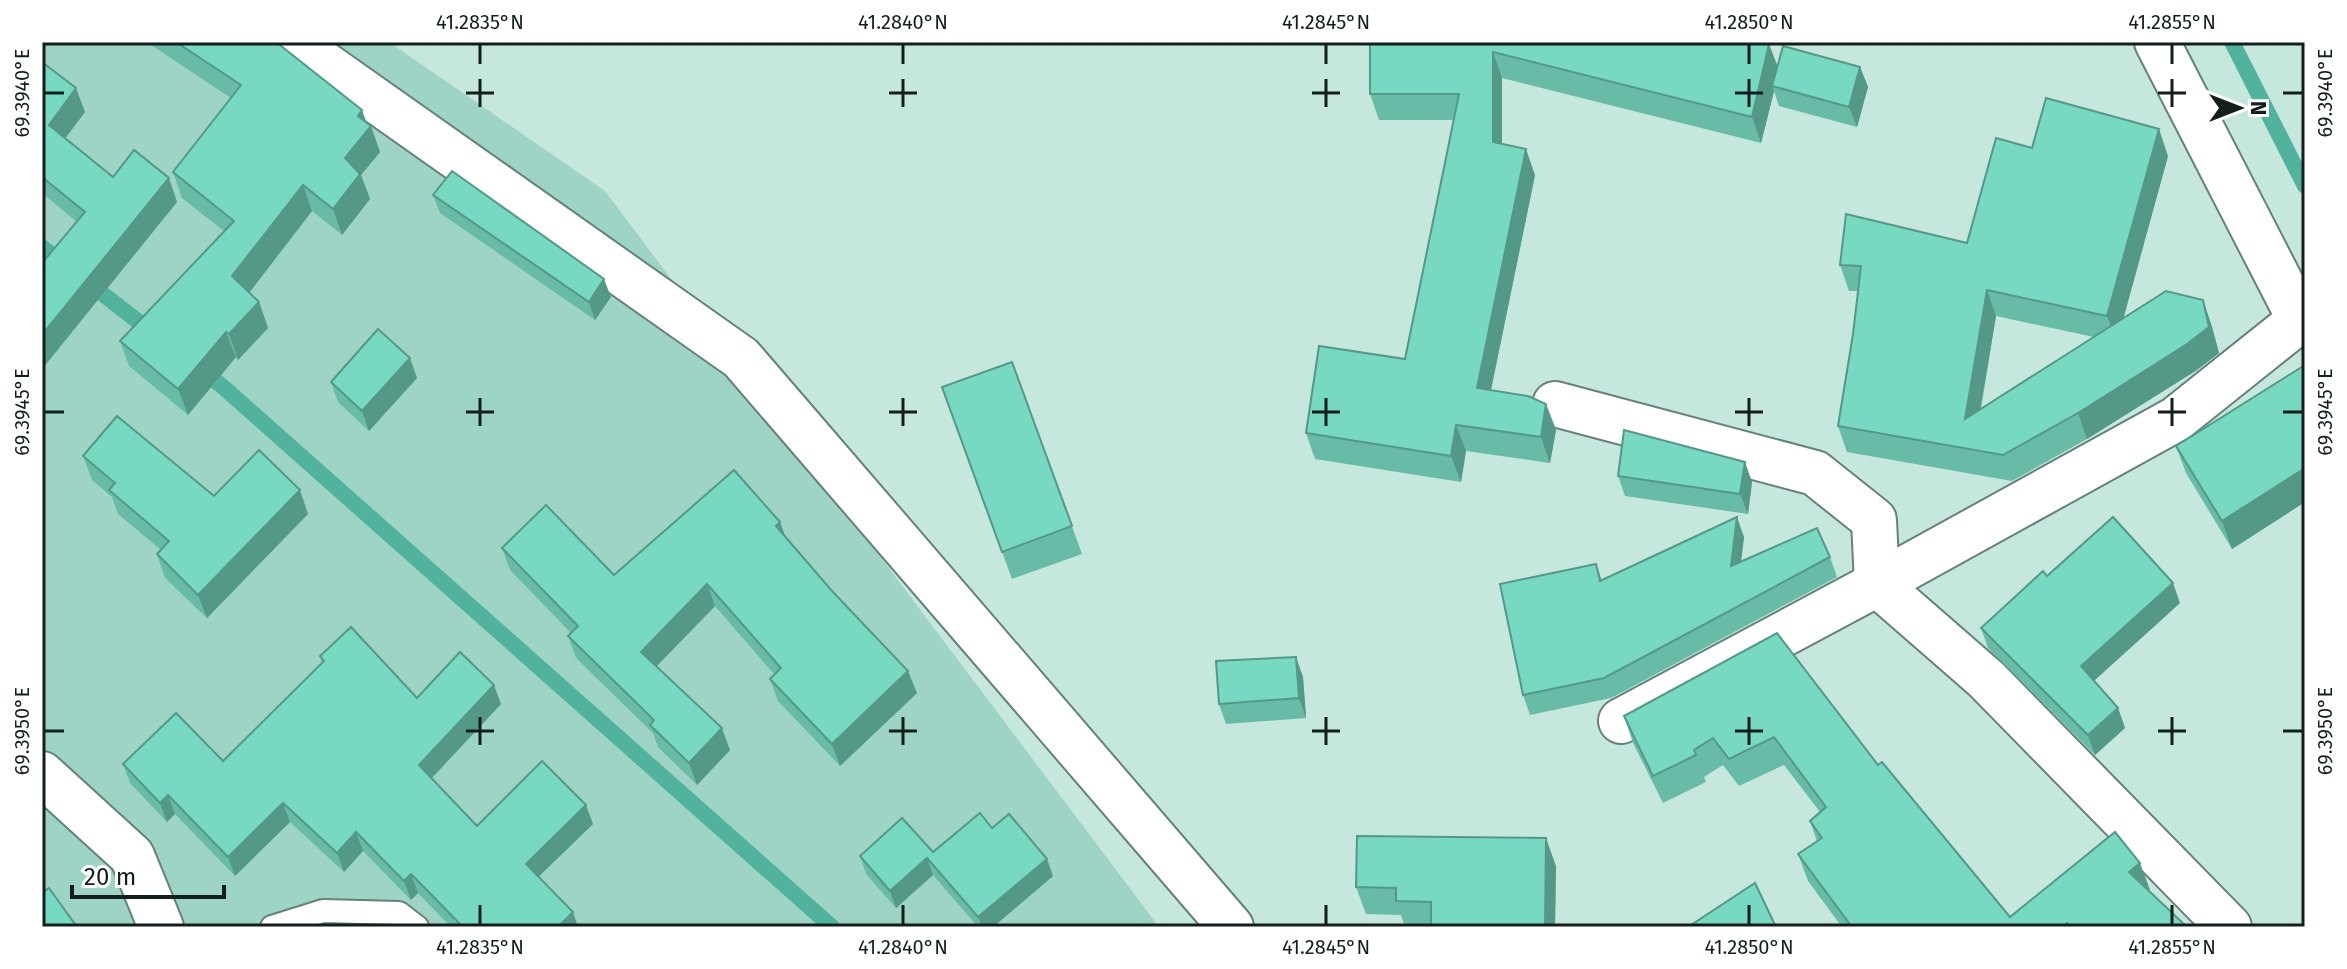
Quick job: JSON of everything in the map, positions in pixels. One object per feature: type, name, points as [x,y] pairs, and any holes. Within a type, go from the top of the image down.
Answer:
[{"type":"street","points":[[293,42],[741,358],[1231,927]]},
{"type":"street","points":[[1621,721],[2176,419],[2302,318],[2157,42]]},
{"type":"street","points":[[1555,404],[1815,473],[1874,520],[1877,584],[1986,679],[2229,927]]},
{"type":"street","points":[[42,774],[132,856],[161,927]]},
{"type":"lane","points":[[272,927],[323,911],[399,913],[417,927]]},
{"type":"green space","points":[[42,42],[389,42],[605,191],[1159,927],[42,927]]},
{"type":"building","points":[[176,42],[276,42],[362,110],[358,116],[371,126],[345,158],[360,174],[333,209],[303,185],[232,276],[259,302],[229,334],[226,332],[178,389],[120,341],[234,221],[173,172],[241,85]]},
{"type":"building","points":[[1370,42],[1769,44],[1752,117],[1493,52],[1493,142],[1526,149],[1477,388],[1528,396],[1546,404],[1541,437],[1456,425],[1451,456],[1306,433],[1319,346],[1405,359],[1459,94],[1370,94]]},
{"type":"building","points":[[1783,46],[1860,67],[1849,107],[1772,86]]},
{"type":"building","points":[[42,62],[76,88],[49,125],[113,177],[134,150],[169,178],[42,335],[42,263],[85,212],[42,177]]},
{"type":"building","points":[[2046,98],[2159,129],[2107,316],[1987,290],[1965,419],[2166,291],[2203,300],[2209,327],[2078,413],[2003,455],[1838,426],[1861,266],[1840,265],[1846,214],[1967,243],[1996,138],[2032,148]]},
{"type":"building","points":[[452,171],[604,279],[589,302],[433,195]]},
{"type":"building","points":[[378,329],[410,358],[362,411],[331,382]]},
{"type":"building","points":[[1012,362],[1072,526],[1002,552],[942,387]]},
{"type":"building","points":[[2305,365],[2305,468],[2222,521],[2176,446]]},
{"type":"building","points":[[117,416],[214,496],[259,450],[300,490],[198,595],[157,554],[169,541],[109,490],[115,483],[83,456]]},
{"type":"building","points":[[1624,430],[1745,462],[1740,494],[1618,476]]},
{"type":"building","points":[[734,470],[780,522],[776,526],[832,591],[908,671],[832,744],[770,679],[781,668],[707,584],[641,652],[722,728],[689,763],[650,725],[654,720],[568,636],[578,626],[502,548],[546,505],[614,575]]},
{"type":"building","points":[[1737,517],[1731,566],[1817,528],[1830,557],[1604,678],[1523,695],[1500,584],[1596,564],[1600,581]]},
{"type":"building","points":[[2113,517],[2173,583],[2081,666],[2118,708],[2088,735],[1981,628],[2043,571],[2047,576]]},
{"type":"building","points":[[351,627],[417,698],[460,652],[494,685],[419,765],[477,826],[542,761],[586,805],[526,864],[573,912],[558,927],[463,927],[411,874],[404,881],[356,832],[337,853],[283,803],[228,857],[168,795],[160,803],[123,764],[176,713],[223,761],[324,661],[320,656]]},
{"type":"building","points":[[1777,633],[1878,765],[1882,762],[2010,917],[2115,832],[2140,863],[2129,872],[2187,927],[2071,927],[2067,923],[2062,927],[1852,927],[1798,854],[1822,838],[1810,821],[1826,807],[1774,737],[1729,759],[1713,738],[1694,750],[1696,755],[1653,776],[1624,716]]},
{"type":"building","points":[[1296,657],[1299,698],[1219,704],[1216,661]]},
{"type":"building","points":[[980,813],[992,828],[1009,814],[1047,859],[978,917],[927,858],[890,891],[860,856],[902,818],[933,852]]},
{"type":"building","points":[[1357,836],[1546,838],[1545,927],[1431,927],[1431,902],[1396,901],[1396,888],[1356,887]]},
{"type":"building","points":[[1755,883],[1776,927],[1688,927]]},
{"type":"building","points":[[49,888],[77,927],[42,927],[42,893]]},
{"type":"waterway","points":[[2232,42],[2305,186]]},
{"type":"waterway","points":[[42,247],[65,265]]},
{"type":"waterway","points":[[86,281],[153,333]]},
{"type":"waterway","points":[[200,369],[832,927]]}]
